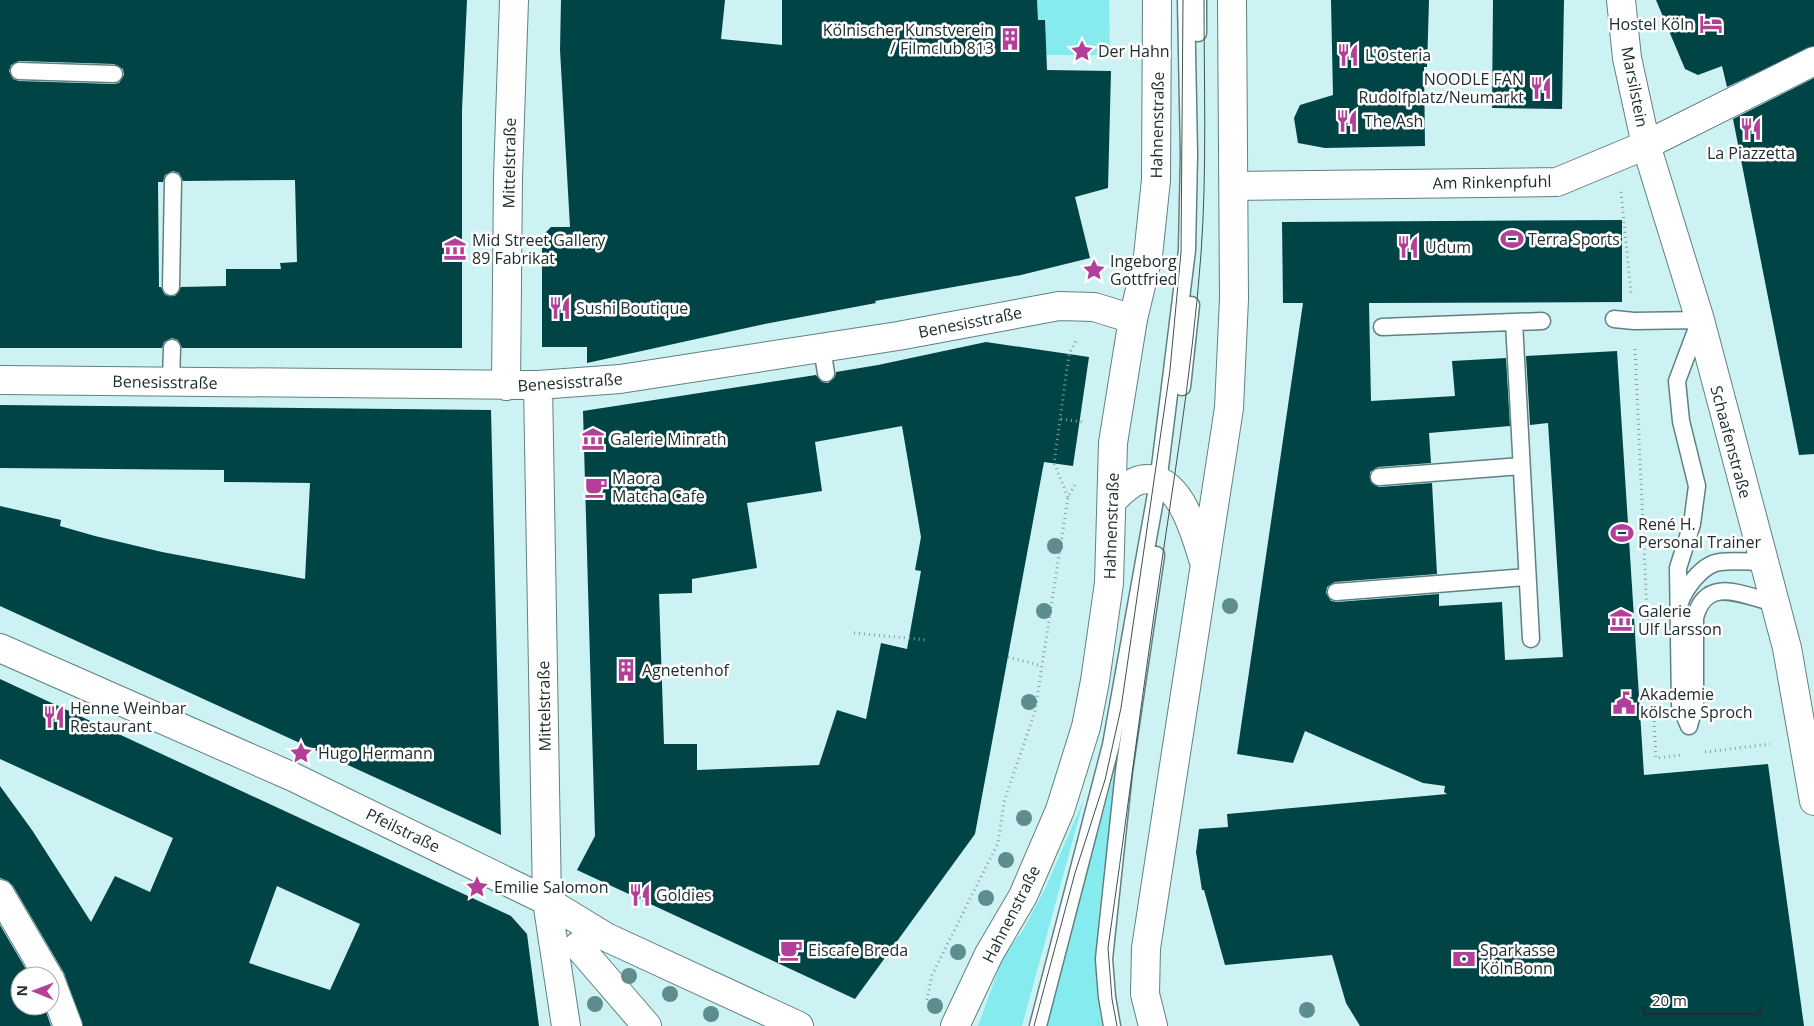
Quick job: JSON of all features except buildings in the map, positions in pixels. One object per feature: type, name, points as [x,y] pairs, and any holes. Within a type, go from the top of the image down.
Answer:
[{"type":"street","name":"Mittelstraße","points":[[506,386],[508,177],[514,0]]},
{"type":"street","name":"Hahnenstraße","points":[[955,1026],[989,954],[1023,896],[1060,810],[1086,727],[1109,583],[1112,443],[1133,319],[1148,256],[1156,180],[1157,0]]},
{"type":"street","points":[[1153,1026],[1146,994],[1146,948],[1229,408],[1234,299],[1232,0]]},
{"type":"street","name":"Marsilstein","points":[[1621,0],[1627,58],[1646,145]]},
{"type":"street","name":"Am Rinkenpfuhl","points":[[1234,186],[1557,182],[1646,145],[1814,61]]},
{"type":"street","name":"Schaafenstraße","points":[[1646,145],[1700,320],[1787,648],[1814,801]]},
{"type":"street","name":"Benesisstraße","points":[[0,380],[538,385],[824,361],[1059,306],[1094,307],[1133,319]]},
{"type":"street","name":"Mittelstraße","points":[[538,385],[547,901],[566,1026]]},
{"type":"street","points":[[1112,501],[1130,485],[1142,480],[1162,485],[1172,490],[1190,516],[1205,565]]},
{"type":"street","name":"Pfeilstraße","points":[[0,648],[293,776],[547,901],[606,937],[799,1026]]},
{"type":"street","points":[[0,894],[42,966]]},
{"type":"street","points":[[578,946],[647,1026]]},
{"type":"street","points":[[60,1006],[68,1026]]},
{"type":"lane","points":[[1112,1026],[1107,997],[1104,959],[1124,771],[1162,485],[1187,250],[1189,154],[1186,0]]},
{"type":"lane","points":[[1038,1026],[1111,745],[1189,336],[1197,218],[1198,0]]},
{"type":"lane","points":[[19,71],[114,74]]},
{"type":"lane","points":[[171,287],[173,181]]},
{"type":"lane","points":[[1614,319],[1634,322],[1700,320],[1677,381],[1681,421],[1697,486],[1692,524],[1678,568],[1677,612],[1680,705],[1689,726],[1695,704],[1695,618],[1698,604],[1712,592],[1723,591],[1774,603]]},
{"type":"lane","points":[[1514,322],[1531,639]]},
{"type":"lane","points":[[1382,327],[1542,322]]},
{"type":"lane","points":[[171,382],[172,348]]},
{"type":"lane","points":[[1378,476],[1521,466]]},
{"type":"lane","points":[[1677,612],[1686,590],[1697,576],[1718,562],[1763,562]]},
{"type":"lane","points":[[1336,592],[1527,577]]},
{"type":"path","points":[[1618,157],[1634,322],[1643,566],[1648,643]]},
{"type":"path","points":[[926,1009],[932,974],[998,843],[1004,802],[1035,711],[1068,497],[1054,464],[1069,354]]},
{"type":"path","points":[[1061,419],[1079,422]]},
{"type":"path","points":[[854,633],[927,640]]},
{"type":"path","points":[[1008,657],[1042,666]]},
{"type":"path","points":[[1654,719],[1656,758],[1686,754]]},
{"type":"path","points":[[1696,753],[1803,740]]},
{"type":"shaded area","points":[[1037,0],[1109,0],[1110,55],[1046,55],[1038,20]]},
{"type":"shaded area","points":[[1123,756],[1098,926],[1096,961],[1102,1026],[1044,1026],[1117,764]]},
{"type":"shaded area","points":[[1084,799],[1022,1026],[978,1026],[1003,957],[1023,930],[1045,889]]},
{"type":"tram line","points":[[1034,1026],[1075,873],[1105,780],[1121,708],[1170,370],[1181,252],[1183,0]]},
{"type":"tram line","points":[[1117,1026],[1112,999],[1108,948],[1187,390],[1201,254],[1205,159],[1204,0]]},
{"type":"place","name":"Hostel Köln","points":[[1711,24]]},
{"type":"place","name":"Kölnischer Kunstverein / Filmclub 813","points":[[1010,39]]},
{"type":"place","name":"Der Hahn","points":[[1082,51]]},
{"type":"place","name":"L'Osteria","points":[[1348,55]]},
{"type":"place","name":"NOODLE FAN Rudolfplatz/Neumarkt","points":[[1541,88]]},
{"type":"place","name":"The Ash","points":[[1347,121]]},
{"type":"place","name":"La Piazzetta","points":[[1751,129]]},
{"type":"place","name":"Terra Sports","points":[[1512,239]]},
{"type":"place","name":"Udum","points":[[1408,247]]},
{"type":"place","name":"Mid Street Gallery 89 Fabrikat","points":[[455,249]]},
{"type":"place","name":"Ingeborg Gottfried","points":[[1094,270]]},
{"type":"place","name":"Sushi Boutique","points":[[560,308]]},
{"type":"place","name":"Galerie Minrath","points":[[593,439]]},
{"type":"place","name":"Maora Matcha Cafe","points":[[596,487]]},
{"type":"place","name":"René H. Personal Trainer","points":[[1622,533]]},
{"type":"place","name":"Galerie Ulf Larsson","points":[[1621,620]]},
{"type":"place","name":"Agnetenhof","points":[[626,670]]},
{"type":"place","name":"Akademie kölsche Sproch","points":[[1624,703]]},
{"type":"place","name":"Henne Weinbar Restaurant","points":[[54,717]]},
{"type":"place","name":"Hugo Hermann","points":[[301,753]]},
{"type":"place","name":"Emilie Salomon","points":[[477,887]]},
{"type":"place","name":"Goldies","points":[[640,895]]},
{"type":"place","name":"Eiscafe Breda","points":[[791,950]]},
{"type":"place","name":"Sparkasse KölnBonn","points":[[1464,959]]}]
